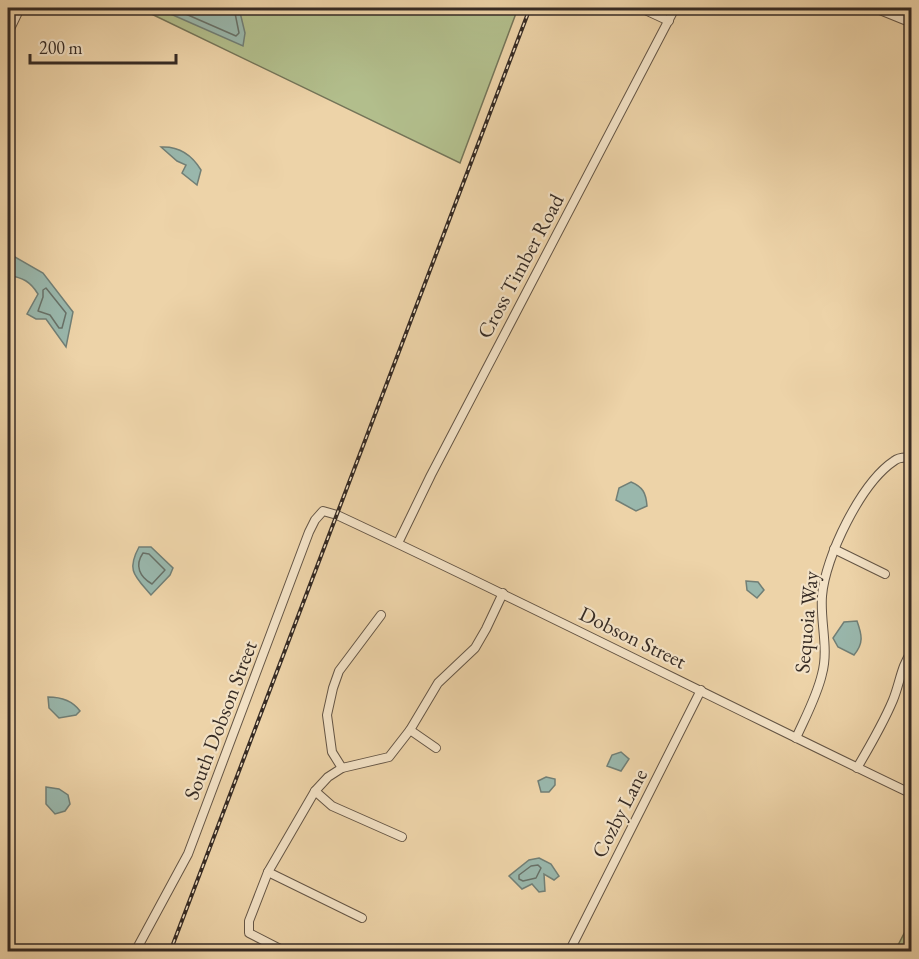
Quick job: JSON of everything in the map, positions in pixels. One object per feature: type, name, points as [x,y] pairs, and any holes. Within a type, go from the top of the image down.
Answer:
[{"type":"street","points":[[8,33],[20,8]]},
{"type":"street","points":[[641,8],[669,21]]},
{"type":"street","name":"Cross Timber Road","points":[[398,543],[430,475],[675,8]]},
{"type":"street","points":[[874,8],[912,23]]},
{"type":"street","name":"Sequoia Way","points":[[796,738],[823,674],[825,650],[822,598],[825,574],[834,549],[852,512],[867,490],[894,460],[912,458]]},
{"type":"street","name":"South Dobson Street","points":[[135,951],[188,854],[315,519],[323,511],[337,515]]},
{"type":"street","name":"Dobson Street","points":[[337,515],[503,593],[912,794]]},
{"type":"street","points":[[834,549],[885,574]]},
{"type":"street","points":[[286,951],[249,933],[249,921],[268,872],[315,791],[328,777],[342,768],[389,757],[410,730],[438,683],[475,648],[503,593]]},
{"type":"street","points":[[342,768],[332,752],[327,715],[333,688],[339,671],[381,615]]},
{"type":"street","points":[[857,768],[886,715],[894,697],[900,671],[912,651]]},
{"type":"street","name":"Cozby Lane","points":[[569,951],[701,690]]},
{"type":"street","points":[[410,730],[436,748]]},
{"type":"street","points":[[315,791],[332,806],[402,837]]},
{"type":"street","points":[[268,872],[362,918]]},
{"type":"green space","points":[[139,8],[518,8],[460,163]]},
{"type":"green space","points":[[911,920],[911,951],[895,951]]},
{"type":"water","points":[[157,8],[239,8],[245,33],[243,46]]},
{"type":"water","points":[[161,147],[180,150],[194,160],[201,170],[197,185],[182,173],[186,165],[177,161]]},
{"type":"water","points":[[8,253],[43,273],[73,312],[66,347],[46,319],[36,319],[27,314],[38,294],[26,281],[8,275]]},
{"type":"water","points":[[631,482],[641,488],[647,501],[647,506],[636,511],[616,500],[619,488]]},
{"type":"water","points":[[139,547],[151,547],[173,568],[170,575],[151,595],[134,573],[133,562]]},
{"type":"water","points":[[746,581],[758,582],[764,590],[757,598],[747,590]]},
{"type":"water","points":[[857,621],[861,639],[854,655],[838,647],[833,638],[844,622]]},
{"type":"water","points":[[48,697],[66,700],[80,711],[76,715],[59,718],[49,708]]},
{"type":"water","points":[[621,752],[629,759],[621,771],[607,766],[612,755]]},
{"type":"water","points":[[546,777],[555,779],[555,785],[549,792],[541,792],[538,781]]},
{"type":"water","points":[[46,787],[59,789],[68,795],[70,804],[65,811],[55,814],[46,804]]},
{"type":"water","points":[[539,858],[551,864],[559,876],[554,880],[544,874],[545,891],[539,892],[532,884],[522,889],[509,876],[529,860]]},
{"type":"railway","points":[[170,952],[530,8]]}]
